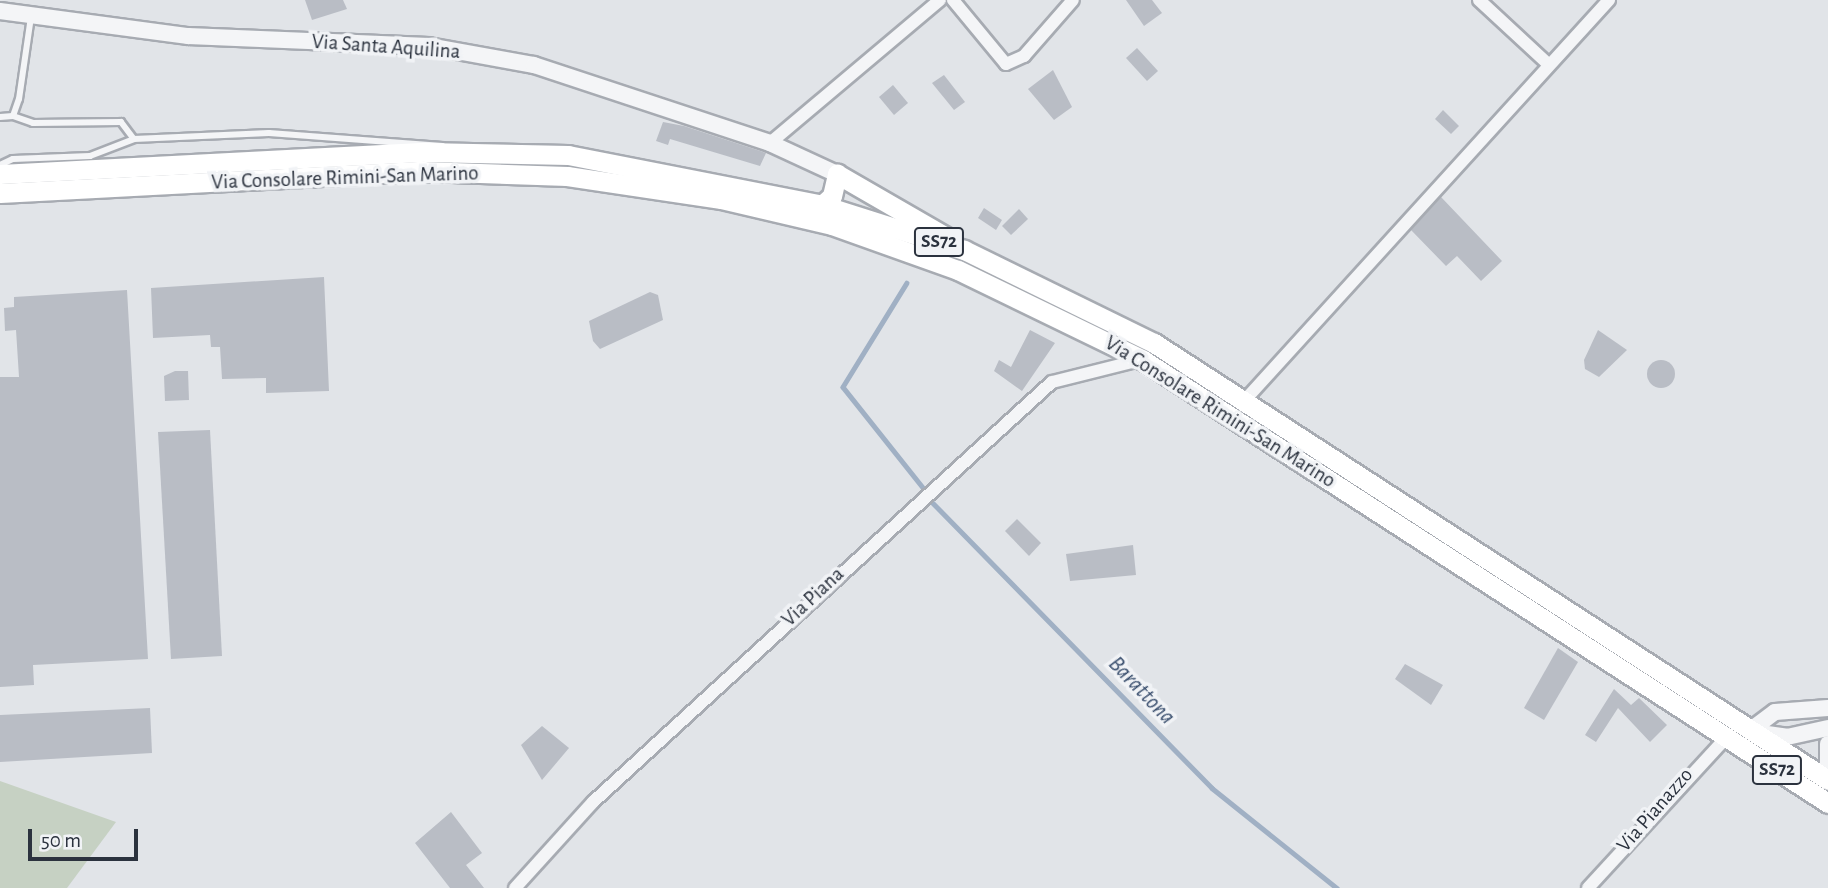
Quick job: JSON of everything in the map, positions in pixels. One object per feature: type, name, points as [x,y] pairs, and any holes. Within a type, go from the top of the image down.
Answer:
[{"type":"main road","name":"Via Consolare Rimini-San Marino","points":[[0,174],[453,153],[568,155],[831,190],[964,250],[1154,344],[1245,400],[1828,780]]},
{"type":"main road","name":"Via Consolare Rimini-San Marino","points":[[0,192],[422,171],[567,176],[721,199],[832,225],[970,275],[1143,360],[1828,803]]},
{"type":"main road","points":[[831,190],[964,250]]},
{"type":"street","points":[[770,143],[940,0]]},
{"type":"street","points":[[953,0],[1000,60],[1013,64],[1073,0]]},
{"type":"street","points":[[1479,0],[1548,64]]},
{"type":"street","name":"Via Consolare Rimini-San Marino","points":[[1245,400],[1609,0]]},
{"type":"street","name":"Via Santa Aquilina","points":[[0,11],[188,36],[429,46],[534,65],[770,143],[831,190]]},
{"type":"street","name":"Via Piana","points":[[515,888],[593,802],[1052,382],[1143,360]]},
{"type":"street","points":[[1727,737],[1751,730],[1775,712],[1828,708]]},
{"type":"street","points":[[1751,730],[1787,737],[1828,728]]},
{"type":"street","name":"Via Pianazzo","points":[[1588,888],[1727,737]]},
{"type":"street","points":[[1828,744],[1828,764]]},
{"type":"lane","points":[[13,116],[31,15]]},
{"type":"lane","points":[[0,117],[13,116],[33,123],[121,122],[134,139]]},
{"type":"lane","points":[[0,165],[13,159],[90,156],[134,139],[269,133],[337,142],[412,139],[436,142],[453,153]]},
{"type":"green space","points":[[0,781],[116,822],[67,888],[0,888]]},
{"type":"building","points":[[305,0],[343,0],[347,9],[312,20]]},
{"type":"building","points":[[1126,0],[1152,0],[1162,13],[1144,26]]},
{"type":"building","points":[[1137,48],[1158,71],[1147,81],[1126,58]]},
{"type":"building","points":[[1053,70],[1072,107],[1054,120],[1028,89]]},
{"type":"building","points":[[944,75],[965,102],[954,110],[932,83]]},
{"type":"building","points":[[893,85],[908,103],[894,115],[879,97]]},
{"type":"building","points":[[1443,110],[1459,126],[1451,134],[1435,119]]},
{"type":"building","points":[[663,122],[684,126],[766,153],[760,166],[670,139],[668,145],[656,141]]},
{"type":"building","points":[[1441,197],[1502,261],[1481,281],[1457,256],[1446,266],[1411,230]]},
{"type":"building","points":[[984,208],[1002,220],[996,230],[978,218]]},
{"type":"building","points":[[1019,209],[1028,219],[1011,235],[1002,226]]},
{"type":"building","points":[[324,277],[329,391],[266,393],[266,378],[222,379],[220,347],[211,347],[210,335],[153,338],[151,288]]},
{"type":"building","points":[[127,290],[148,659],[33,665],[34,685],[0,687],[0,377],[19,377],[16,330],[5,331],[4,308],[14,307],[14,297]]},
{"type":"building","points":[[650,292],[658,295],[663,320],[600,349],[593,341],[589,321]]},
{"type":"building","points":[[1030,330],[1055,343],[1022,391],[994,371],[999,360],[1011,367]]},
{"type":"building","points":[[1598,330],[1627,350],[1599,377],[1585,369],[1584,360]]},
{"type":"building","points":[[1661,360],[1671,364],[1675,374],[1671,384],[1661,388],[1651,384],[1647,374],[1651,364]]},
{"type":"building","points":[[175,371],[188,371],[189,400],[165,401],[164,376]]},
{"type":"building","points":[[210,430],[222,656],[171,659],[158,432]]},
{"type":"building","points":[[1017,519],[1041,543],[1029,556],[1005,531]]},
{"type":"building","points":[[1133,545],[1136,575],[1070,581],[1066,554]]},
{"type":"building","points":[[1558,648],[1578,662],[1544,720],[1524,708]]},
{"type":"building","points":[[1405,664],[1443,685],[1431,705],[1395,679]]},
{"type":"building","points":[[1614,689],[1631,705],[1639,698],[1667,725],[1650,742],[1618,708],[1596,742],[1585,735]]},
{"type":"building","points":[[150,708],[152,753],[0,762],[0,715]]},
{"type":"building","points":[[542,726],[569,748],[542,780],[521,745]]},
{"type":"building","points":[[451,812],[482,853],[466,865],[484,888],[450,888],[415,843]]},
{"type":"waterway","name":"Barattona","points":[[907,283],[843,387],[924,489]]},
{"type":"waterway","name":"Barattona","points":[[933,503],[1212,788],[1337,888]]}]
